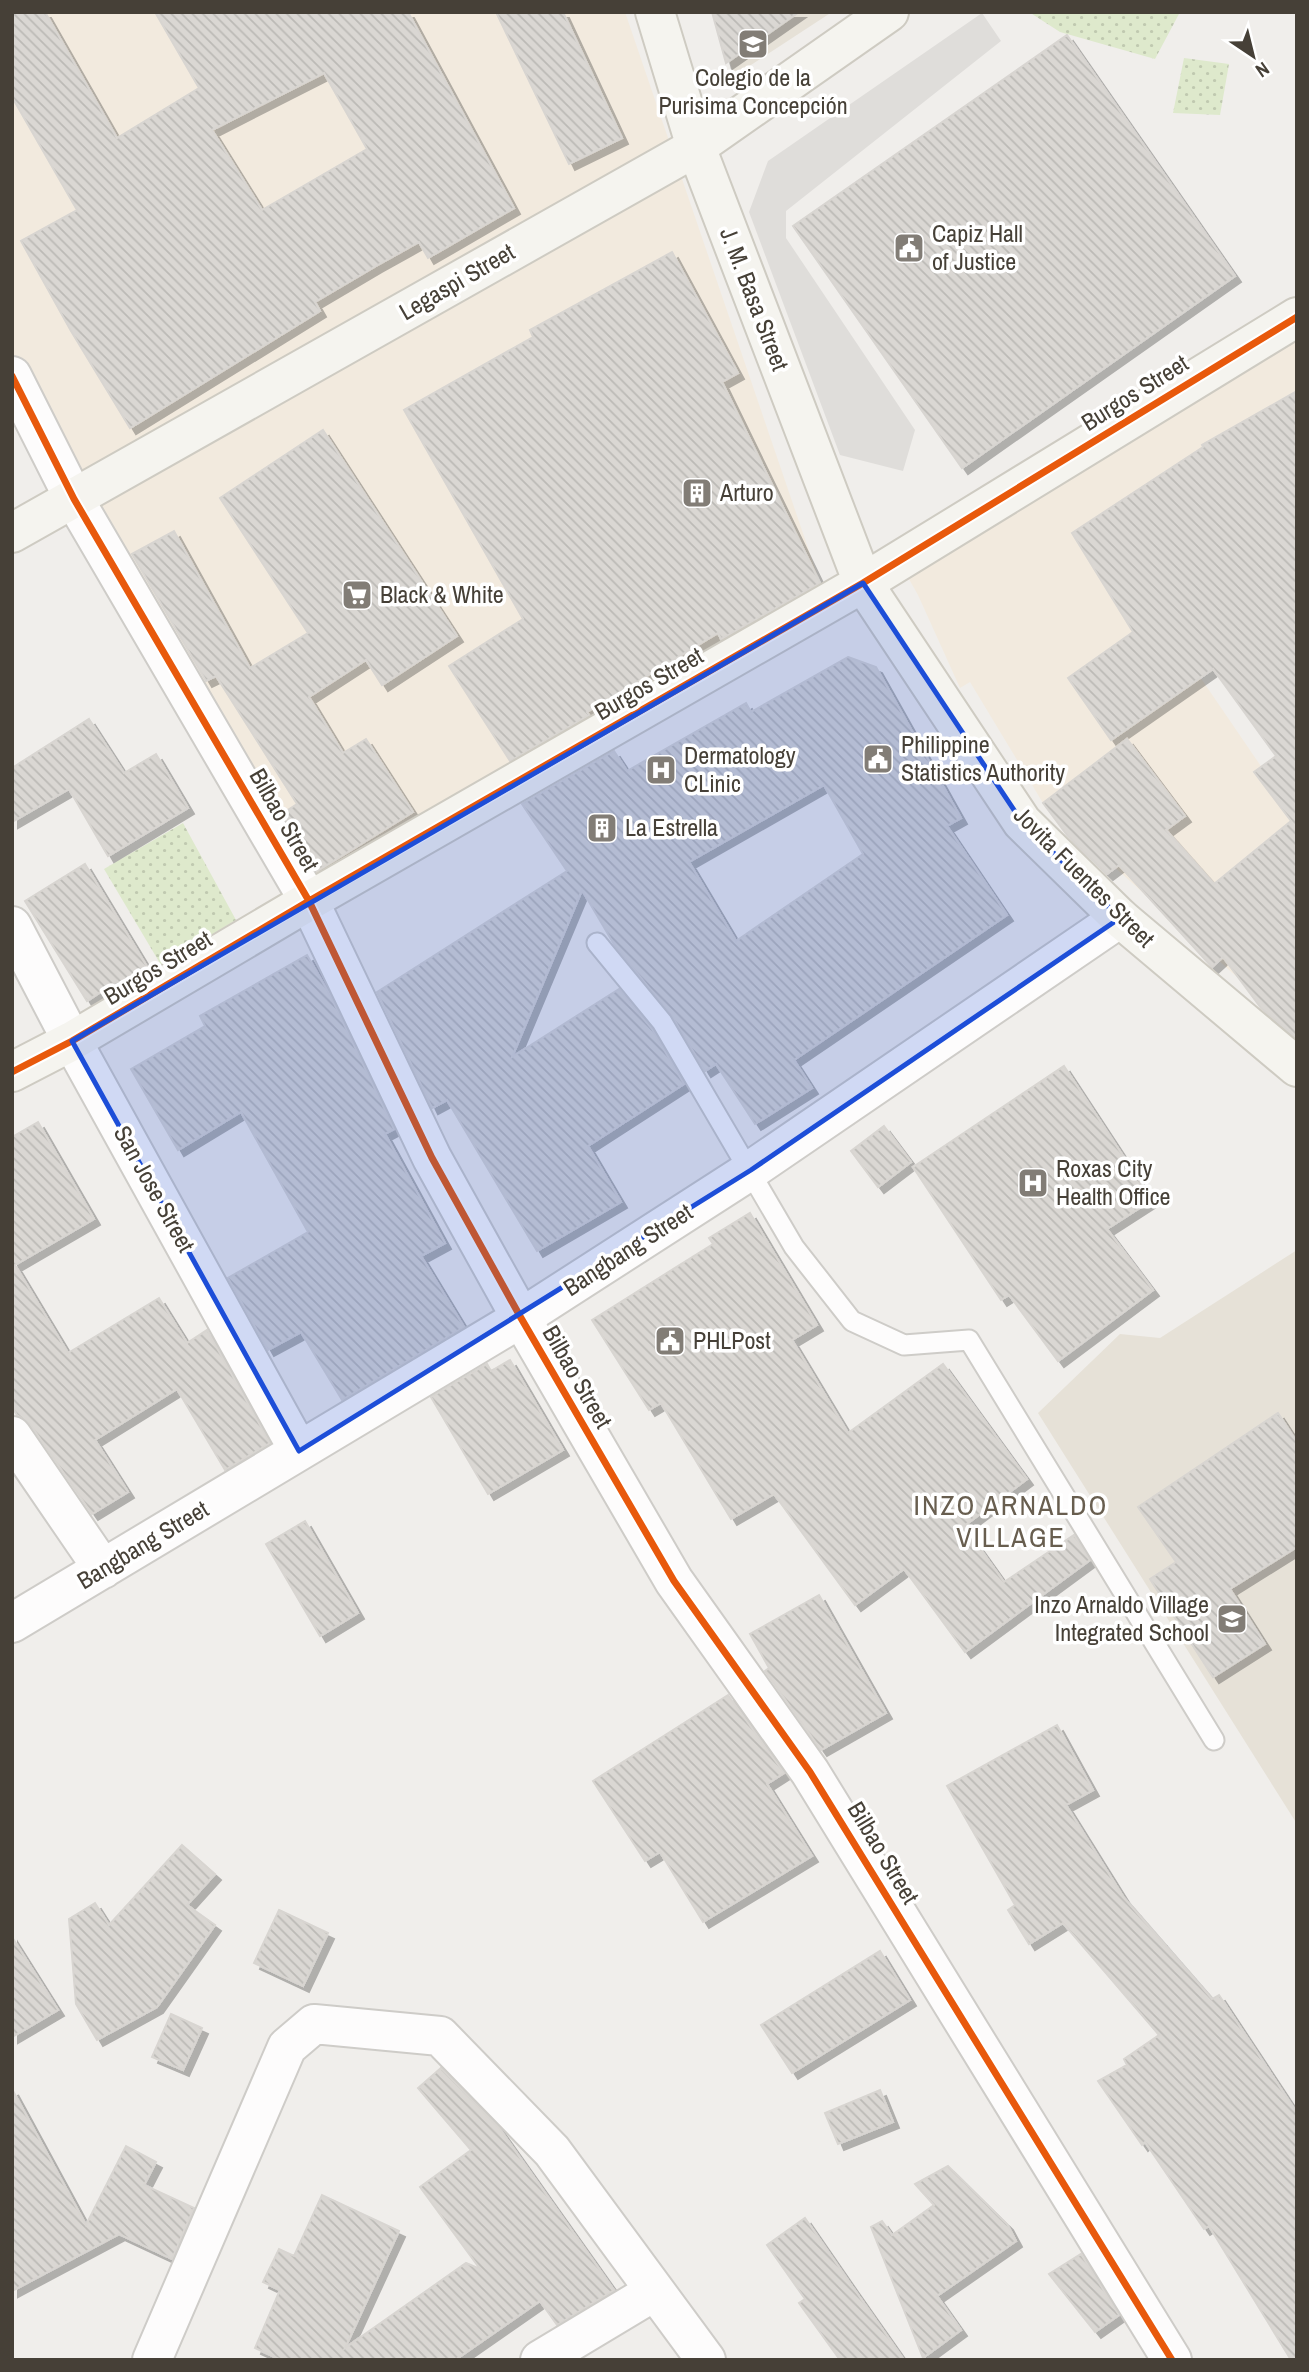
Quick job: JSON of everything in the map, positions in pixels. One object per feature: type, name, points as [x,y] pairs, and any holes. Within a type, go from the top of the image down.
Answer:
[{"type":"street","name":"J. M. Basa Street","points":[[655,12],[696,147],[863,583]]},
{"type":"street","name":"Legaspi Street","points":[[12,533],[696,147],[889,12]]},
{"type":"street","name":"Burgos Street","points":[[12,1072],[72,1041],[309,901],[863,583],[1297,317]]},
{"type":"street","name":"Bilbao Street","points":[[12,376],[74,499],[309,901],[432,1158],[521,1318],[674,1581],[810,1772],[1172,2360]]},
{"type":"street","name":"Jovita Fuentes Street","points":[[863,583],[1022,821],[1120,918],[1297,1067]]},
{"type":"street","name":"Bangbang Street","points":[[12,1623],[521,1318],[751,1170],[1120,918]]},
{"type":"street","name":"San Jose Street","points":[[12,926],[72,1041],[299,1451]]},
{"type":"street","points":[[12,1436],[103,1569]]},
{"type":"street","points":[[152,2360],[288,2047],[314,2024],[440,2036],[552,2151],[706,2360]]},
{"type":"street","points":[[540,2360],[655,2291]]},
{"type":"lane","points":[[597,943],[662,1022],[794,1247],[852,1321],[904,1345],[969,1340],[1214,1740]]},
{"type":"highlighted area","points":[[863,583],[1022,822],[1120,918],[751,1170],[299,1451],[72,1041]]},
{"type":"shaded area","points":[[12,12],[625,12],[821,586],[291,898],[12,355]]},
{"type":"shaded area","name":"Colegio de la Purisima Concepción","points":[[714,12],[832,12],[734,76]]},
{"type":"shaded area","points":[[982,13],[1001,41],[786,211],[786,238],[915,430],[903,471],[840,455],[749,212],[768,161]]},
{"type":"shaded area","points":[[1297,338],[1297,559],[1170,633],[1297,819],[1297,1031],[1043,803],[970,682],[960,688],[905,572]]},
{"type":"shaded area","name":"Inzo Arnaldo Village Integrated School","points":[[1297,1250],[1297,1824],[1038,1413],[1120,1334],[1160,1338]]},
{"type":"green space","points":[[1029,12],[1180,12],[1155,59],[1060,32]]},
{"type":"green space","points":[[1184,58],[1229,64],[1220,115],[1173,113]]},
{"type":"green space","points":[[183,823],[236,920],[161,965],[104,869]]},
{"type":"building","points":[[12,12],[45,12],[117,138],[199,88],[155,12],[408,12],[514,208],[428,258],[419,242],[376,266],[315,302],[320,311],[130,428],[71,331],[21,241],[77,210],[12,97]],"holes":[[[324,73],[367,149],[262,210],[212,130]]]},
{"type":"building","points":[[496,12],[563,12],[622,138],[569,164]]},
{"type":"building","points":[[712,12],[799,12],[726,63]]},
{"type":"building","name":"Capiz Hall of Justice","points":[[1067,35],[1235,276],[962,468],[793,226]]},
{"type":"building","points":[[672,252],[738,373],[722,382],[820,583],[721,639],[718,633],[587,712],[589,715],[510,761],[449,666],[523,619],[404,410],[533,337],[530,330]]},
{"type":"building","points":[[1297,391],[1297,1038],[1261,1008],[1223,957],[1212,967],[1119,865],[1107,874],[1067,835],[1043,803],[1127,739],[1185,816],[1166,830],[1214,884],[1291,821],[1254,772],[1276,756],[1213,669],[1111,740],[1068,678],[1133,632],[1072,533],[1203,447],[1202,445]]},
{"type":"building","points":[[323,430],[457,636],[382,685],[366,660],[309,697],[343,753],[366,739],[413,812],[317,871],[283,813],[297,804],[216,676],[206,681],[132,554],[174,531],[250,668],[308,633],[220,498]]},
{"type":"building","points":[[848,657],[876,667],[961,818],[947,826],[1007,915],[794,1060],[812,1088],[755,1124],[716,1064],[705,1071],[672,1016],[615,946],[582,890],[512,1057],[619,989],[652,1029],[684,1084],[588,1146],[621,1202],[537,1251],[447,1100],[432,1108],[377,992],[567,871],[522,804],[614,751],[627,771],[746,703],[751,712]],"holes":[[[824,785],[863,854],[736,941],[689,862]]]},
{"type":"building","points":[[89,719],[124,773],[156,754],[188,808],[108,856],[69,789],[12,822],[12,768]]},
{"type":"building","points":[[85,864],[149,970],[120,987],[117,981],[87,1001],[25,901]]},
{"type":"building","points":[[307,955],[331,997],[394,1129],[385,1134],[445,1243],[421,1256],[464,1327],[342,1400],[301,1332],[268,1350],[228,1278],[308,1232],[241,1112],[178,1150],[131,1069],[205,1026],[200,1016]]},
{"type":"building","name":"Roxas City Health Office","points":[[1064,1066],[1152,1200],[1107,1229],[1153,1290],[1058,1361],[1009,1295],[1001,1300],[913,1167]]},
{"type":"building","points":[[38,1122],[94,1219],[15,1265],[68,1353],[159,1298],[187,1343],[207,1330],[270,1443],[225,1470],[177,1389],[95,1440],[128,1492],[92,1514],[30,1424],[17,1415],[12,1407],[12,1137]]},
{"type":"building","points":[[884,1126],[911,1162],[878,1187],[851,1151]]},
{"type":"building","points":[[750,1213],[817,1325],[792,1340],[848,1433],[943,1364],[1027,1479],[964,1526],[1004,1582],[1074,1535],[1090,1560],[965,1652],[904,1569],[855,1605],[774,1494],[731,1519],[661,1403],[649,1410],[592,1320],[713,1244],[709,1238]]},
{"type":"building","points":[[510,1360],[563,1450],[488,1494],[431,1397],[487,1364],[491,1371]]},
{"type":"building","points":[[1278,1413],[1297,1442],[1297,1547],[1230,1589],[1265,1644],[1213,1677],[1150,1579],[1176,1562],[1138,1507]]},
{"type":"building","points":[[305,1521],[358,1613],[320,1636],[266,1544]]},
{"type":"building","points":[[819,1595],[886,1713],[821,1750],[765,1671],[769,1668],[750,1634]]},
{"type":"building","points":[[728,1695],[784,1773],[767,1784],[812,1856],[703,1922],[660,1852],[645,1861],[593,1781]]},
{"type":"building","points":[[1057,1725],[1093,1790],[1066,1805],[1124,1898],[1212,1999],[1219,1995],[1297,2113],[1297,2360],[1291,2360],[1209,2226],[1204,2229],[1145,2142],[1142,2145],[1098,2081],[1127,2065],[1124,2059],[1159,2035],[1063,1923],[1029,1944],[1008,1910],[1015,1905],[947,1786]]},
{"type":"building","points":[[182,1845],[215,1874],[187,1905],[215,1925],[157,2007],[97,2040],[76,2004],[69,1919],[95,1903],[109,1925]]},
{"type":"building","points":[[279,1910],[328,1933],[303,1986],[254,1963]]},
{"type":"building","points":[[12,1937],[58,2010],[12,2037]]},
{"type":"building","points":[[880,1951],[910,2000],[792,2073],[761,2025]]},
{"type":"building","points":[[171,2014],[202,2028],[183,2070],[152,2057]]},
{"type":"building","points":[[441,2068],[499,2128],[614,2290],[557,2325],[540,2301],[455,2360],[281,2360],[255,2348],[280,2290],[263,2282],[279,2249],[294,2256],[322,2195],[399,2231],[345,2348],[466,2263],[480,2269],[420,2187],[471,2150],[418,2088]]},
{"type":"building","points":[[12,2089],[86,2225],[126,2146],[156,2162],[144,2185],[194,2208],[172,2259],[119,2234],[12,2291]]},
{"type":"building","points":[[880,2090],[893,2122],[838,2144],[825,2113]]},
{"type":"building","points":[[948,2166],[1007,2224],[1016,2241],[937,2296],[961,2330],[923,2358],[871,2227],[882,2221],[892,2235],[934,2205],[915,2184]]},
{"type":"building","points":[[805,2218],[904,2360],[840,2360],[799,2303],[805,2299],[767,2245]]},
{"type":"building","points":[[1081,2254],[1119,2315],[1095,2332],[1049,2274]]},
{"type":"cycle path","points":[[12,1072],[72,1041],[309,901],[863,583],[1297,317]]},
{"type":"cycle path","points":[[12,376],[74,499],[309,901],[432,1158],[521,1318],[674,1581],[810,1772],[1172,2360]]},
{"type":"place","name":"Colegio de la Purisima Concepción","points":[[753,44]]},
{"type":"place","name":"Capiz Hall of Justice","points":[[909,248]]},
{"type":"place","name":"Arturo","points":[[697,493]]},
{"type":"place","name":"Black & White","points":[[357,595]]},
{"type":"place","name":"Philippine Statistics Authority","points":[[878,759]]},
{"type":"place","name":"Dermatology CLinic","points":[[661,770]]},
{"type":"place","name":"La Estrella","points":[[602,828]]},
{"type":"place","name":"Roxas City Health Office","points":[[1033,1183]]},
{"type":"place","name":"PHLPost","points":[[670,1341]]},
{"type":"place","name":"Inzo Arnaldo Village Integrated School","points":[[1232,1619]]},
{"type":"district","name":"INZO ARNALDO VILLAGE","points":[[1011,1521]]}]
